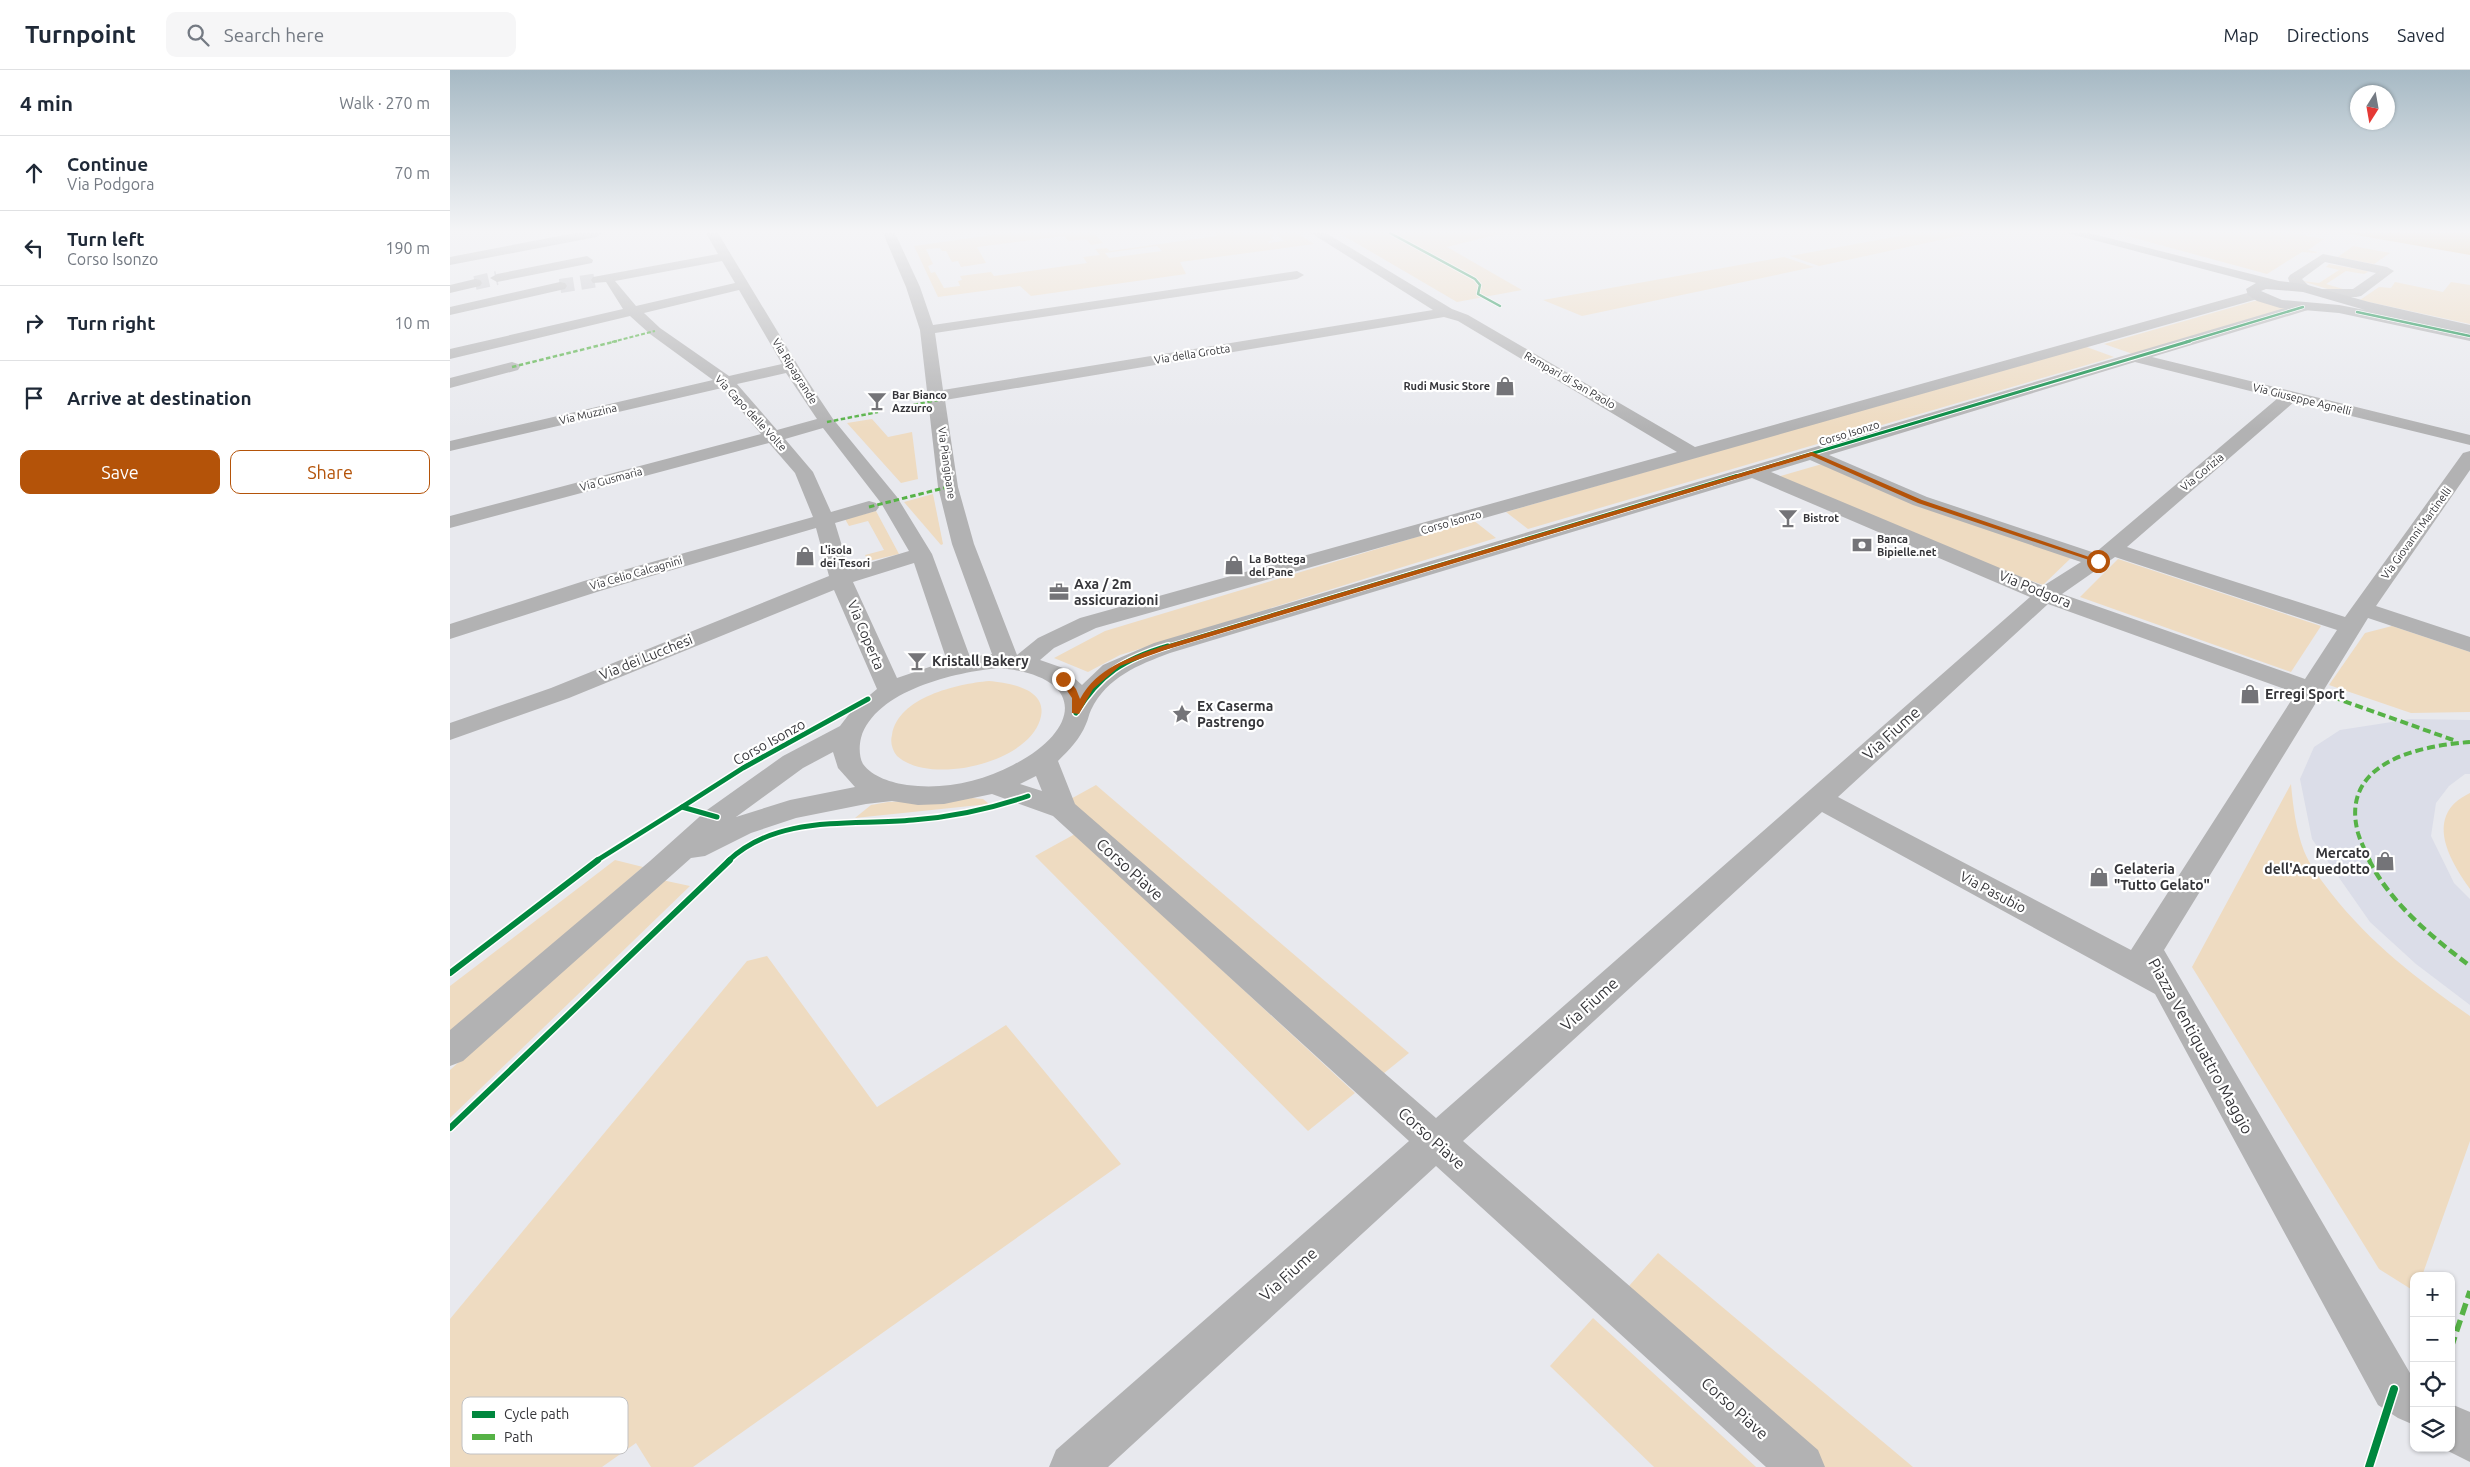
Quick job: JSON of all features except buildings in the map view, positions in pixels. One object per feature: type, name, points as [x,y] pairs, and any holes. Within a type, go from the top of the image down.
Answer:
[{"type":"main road","points":[[2265,298],[2270,301],[2304,307],[2323,300],[2366,306],[2470,329]]},
{"type":"main road","points":[[2320,298],[2470,336]]},
{"type":"street","points":[[450,311],[506,298]]},
{"type":"street","name":"Via Capo delle Volte","points":[[621,298],[655,331],[696,358],[730,387],[804,472],[824,520],[841,578]]},
{"type":"street","points":[[450,354],[684,298]]},
{"type":"street","name":"Via Ripagrande","points":[[751,298],[794,372],[827,422],[890,501],[921,554]]},
{"type":"street","name":"Via Piangipane","points":[[916,298],[927,330],[948,488],[960,534],[1015,662]]},
{"type":"street","points":[[927,330],[1141,298]]},
{"type":"street","name":"Rampari di San Paolo","points":[[1423,298],[1687,454]]},
{"type":"street","name":"Corso Isonzo","points":[[1015,662],[1046,643],[1088,623],[2090,342],[2234,298]]},
{"type":"street","points":[[2323,300],[2332,298]]},
{"type":"street","name":"Corso Isonzo","points":[[893,792],[925,796],[962,792],[993,784],[1032,767],[1056,748],[1068,734],[1076,713],[1090,688],[1118,665],[1162,648],[1525,540],[1758,474],[1812,454],[2304,307]]},
{"type":"street","name":"Via della Grotta","points":[[937,396],[1446,312]]},
{"type":"street","points":[[2090,342],[2134,358]]},
{"type":"street","name":"Via Giuseppe Agnelli","points":[[2134,358],[2470,440]]},
{"type":"street","points":[[450,383],[512,367]]},
{"type":"street","name":"Via Muzzina","points":[[450,446],[794,372]]},
{"type":"street","name":"Via Gorizia","points":[[2105,555],[2291,396]]},
{"type":"street","name":"Via Gusmaria","points":[[450,522],[827,422]]},
{"type":"street","points":[[1812,454],[1920,501],[2105,555],[2470,645]]},
{"type":"street","name":"Via Giovanni Martinelli","points":[[2356,617],[2470,457]]},
{"type":"street","name":"Via Podgora","points":[[1758,474],[2045,595],[2310,689]]},
{"type":"street","name":"Via Celio Calcagnini","points":[[450,632],[592,586],[869,507]]},
{"type":"street","points":[[1488,512],[1525,540]]},
{"type":"street","points":[[921,554],[961,665]]},
{"type":"street","name":"Via dei Lucchesi","points":[[450,732],[560,692],[841,578],[921,554]]},
{"type":"street","name":"Via Fiume","points":[[1072,1467],[2045,595],[2105,555]]},
{"type":"street","name":"Via Coperta","points":[[841,578],[891,692]]},
{"type":"street","name":"Piazza Ventiquattro Maggio","points":[[2356,617],[2147,950],[2394,1389],[2410,1399]]},
{"type":"street","points":[[893,792],[864,780],[850,766],[847,742],[850,732],[869,708],[891,692],[921,676],[961,665],[1015,662],[1049,670],[1063,679],[1072,689],[1076,698],[1076,713]]},
{"type":"street","points":[[450,1051],[661,869],[717,817],[793,762],[850,732]]},
{"type":"street","name":"Corso Piave","points":[[1043,758],[1063,810]]},
{"type":"street","name":"Corso Piave","points":[[993,784],[1063,810],[1801,1467]]},
{"type":"street","points":[[661,869],[697,847],[789,809],[869,794],[893,792]]},
{"type":"street","name":"Via Pasubio","points":[[1818,798],[2167,985]]},
{"type":"street","points":[[2455,1430],[2470,1439]]},
{"type":"shaded area","points":[[1450,298],[1478,298],[1457,302]]},
{"type":"shaded area","points":[[1553,298],[1666,298],[1582,316],[1543,300]]},
{"type":"shaded area","points":[[2363,298],[2470,298],[2470,324],[2360,300]]},
{"type":"shaded area","points":[[2258,300],[2287,308],[2133,354],[2104,344]]},
{"type":"shaded area","points":[[2084,346],[2114,357],[1528,529],[1506,512]]},
{"type":"shaded area","points":[[872,419],[888,437],[912,432],[918,479],[901,483],[847,423]]},
{"type":"shaded area","points":[[1822,464],[2071,558],[2043,585],[1892,531],[1777,477]]},
{"type":"shaded area","points":[[933,494],[943,544],[941,545],[904,502]]},
{"type":"shaded area","points":[[876,511],[899,554],[869,561],[865,555],[884,550],[868,521],[849,526],[845,519]]},
{"type":"shaded area","points":[[1473,520],[1496,538],[1120,655],[1088,672],[1054,658],[1105,631]]},
{"type":"shaded area","points":[[2118,559],[2321,626],[2291,672],[2080,597]]},
{"type":"shaded area","points":[[2392,626],[2470,652],[2470,712],[2411,713],[2329,685],[2365,633]]},
{"type":"shaded area","points":[[989,681],[1017,686],[1034,695],[1039,701],[1042,710],[1040,720],[1031,735],[1017,748],[998,758],[976,765],[953,769],[931,769],[912,765],[897,756],[892,746],[891,738],[897,722],[905,711],[917,702],[946,689]]},
{"type":"shaded area","name":"Mercato dell'Acquedotto","points":[[2411,719],[2470,720],[2470,774],[2465,774],[2449,786],[2436,803],[2431,836],[2454,883],[2470,899],[2470,1005],[2416,964],[2370,922],[2312,839],[2300,779],[2314,747],[2340,730]]},
{"type":"shaded area","points":[[2291,784],[2297,826],[2306,857],[2331,893],[2362,929],[2379,945],[2470,1016],[2470,1141],[2423,1272],[2410,1272],[2410,1288],[2379,1269],[2192,967]]},
{"type":"shaded area","points":[[1096,785],[1409,1053],[1378,1078],[1067,801]]},
{"type":"shaded area","points":[[2470,793],[2470,889],[2448,852],[2444,825],[2447,813],[2456,802]]},
{"type":"shaded area","points":[[983,799],[989,804],[855,818],[871,805],[888,802]]},
{"type":"shaded area","points":[[1075,834],[1355,1093],[1308,1131],[1035,856]]},
{"type":"shaded area","points":[[615,860],[643,867],[450,1034],[450,986]]},
{"type":"shaded area","points":[[662,880],[690,886],[450,1118],[450,1070]]},
{"type":"shaded area","points":[[767,956],[877,1107],[1006,1025],[1121,1164],[693,1467],[651,1467],[636,1443],[628,1449],[628,1397],[462,1397],[462,1454],[620,1454],[602,1467],[450,1467],[450,1319],[747,961]]},
{"type":"shaded area","points":[[1658,1253],[1913,1467],[1819,1467],[1622,1294]]},
{"type":"shaded area","points":[[1593,1318],[1756,1467],[1654,1467],[1550,1366]]},
{"type":"marked path","points":[[512,367],[655,331]]},
{"type":"marked path","points":[[893,409],[938,400]]},
{"type":"marked path","points":[[827,422],[878,412]]},
{"type":"marked path","points":[[869,507],[948,487]]},
{"type":"marked path","points":[[2310,689],[2456,741]]},
{"type":"marked path","points":[[2470,742],[2443,744],[2417,749],[2393,758],[2375,770],[2361,787],[2355,808],[2358,832],[2370,862],[2379,877],[2414,919],[2470,966]]},
{"type":"marked path","points":[[2455,1336],[2470,1291]]},
{"type":"cycle path","points":[[1486,298],[1500,306]]},
{"type":"cycle path","points":[[1076,713],[1094,686],[1112,670],[1121,664],[1162,648],[2303,307]]},
{"type":"cycle path","points":[[2357,312],[2470,336]]},
{"type":"cycle path","points":[[682,807],[743,768],[868,699]]},
{"type":"cycle path","points":[[450,1128],[736,854],[770,836],[796,827],[823,823],[895,822],[952,816],[990,808],[1028,796]]},
{"type":"cycle path","points":[[450,973],[607,853],[682,807],[717,817]]},
{"type":"cycle path","points":[[2369,1467],[2394,1389]]},
{"type":"place","name":"Rudi Music Store","points":[[1505,386]]},
{"type":"place","name":"Bar Bianco Azzurro","points":[[877,401]]},
{"type":"place","name":"Bistrot","points":[[1788,518]]},
{"type":"place","name":"Banca Bipielle.net","points":[[1862,545]]},
{"type":"place","name":"L'isola dei Tesori","points":[[805,556]]},
{"type":"place","name":"La Bottega del Pane","points":[[1234,565]]},
{"type":"place","name":"Axa / 2m assicurazioni","points":[[1059,592]]},
{"type":"place","name":"Kristall Bakery","points":[[917,661]]},
{"type":"place","name":"Erregi Sport","points":[[2250,694]]},
{"type":"place","name":"Ex Caserma Pastrengo","points":[[1182,714]]},
{"type":"place","name":"Mercato dell'Acquedotto","points":[[2385,861]]},
{"type":"place","name":"Gelateria \"Tutto Gelato\"","points":[[2099,877]]},
{"type":"route","points":[[1063,679],[1072,689],[1076,698],[1078,704],[1076,713],[1090,688],[1103,676],[1118,665],[1162,648],[1812,454],[1920,501],[2098,561]]}]
